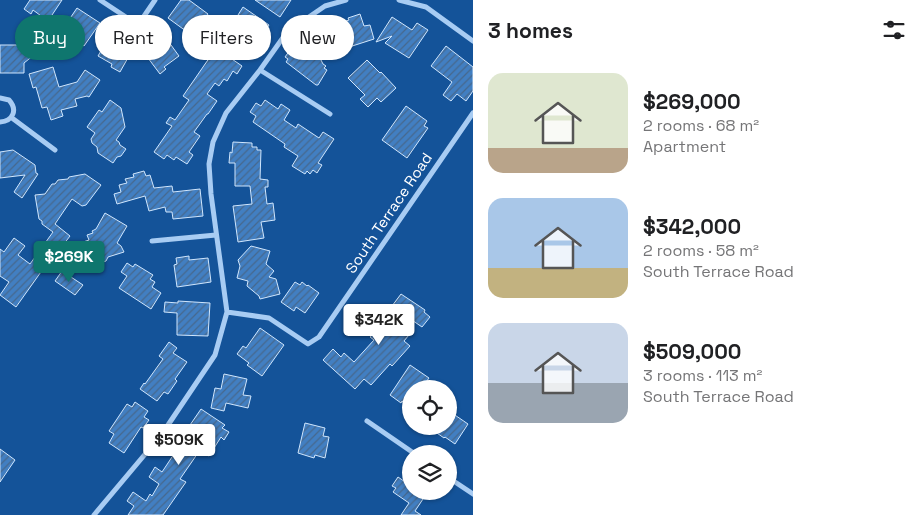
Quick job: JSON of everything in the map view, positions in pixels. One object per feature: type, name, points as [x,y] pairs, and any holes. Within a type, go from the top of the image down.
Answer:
[{"type":"street","points":[[100,0],[138,25],[155,0]]},
{"type":"street","points":[[94,515],[162,434],[215,355],[227,312],[211,194],[209,164],[214,142],[226,113],[288,32],[325,6],[346,0]]},
{"type":"street","points":[[399,0],[426,7],[473,41]]},
{"type":"street","points":[[260,70],[330,114]]},
{"type":"street","points":[[0,98],[9,100],[14,110],[12,118],[5,122],[0,122]]},
{"type":"street","name":"South Terrace Road","points":[[227,312],[270,318],[308,344],[319,337],[473,113]]},
{"type":"street","points":[[12,118],[55,150]]},
{"type":"street","points":[[152,241],[216,235]]},
{"type":"street","points":[[368,421],[402,445]]},
{"type":"street","points":[[457,483],[473,494]]},
{"type":"building","points":[[30,0],[62,0],[52,15],[40,15],[33,10],[31,14],[24,9]]},
{"type":"building","points":[[181,0],[189,0],[208,14],[182,15],[182,28],[172,21],[172,15],[170,15]]},
{"type":"building","points":[[255,0],[291,0],[280,17]]},
{"type":"building","points":[[243,7],[255,15],[238,15]]},
{"type":"building","points":[[77,8],[95,20],[95,30],[85,45],[85,15],[72,15]]},
{"type":"building","points":[[360,14],[364,26],[370,25],[374,39],[354,45],[354,16]]},
{"type":"building","points":[[392,17],[412,30],[417,23],[428,30],[409,58],[385,43],[392,36],[376,42]]},
{"type":"building","points":[[0,45],[15,45],[15,60],[28,60],[24,63],[24,73],[0,73]]},
{"type":"building","points":[[172,46],[179,56],[164,67],[166,69],[160,74],[150,60],[172,60]]},
{"type":"building","points":[[446,46],[473,67],[473,91],[466,101],[457,94],[451,101],[443,95],[452,82],[431,66]]},
{"type":"building","points":[[105,60],[127,60],[120,72],[111,67],[112,64]]},
{"type":"building","points":[[208,60],[233,60],[242,66],[237,74],[233,71],[227,81],[224,79],[219,86],[215,83],[207,94],[217,101],[194,132],[200,136],[189,152],[193,155],[187,164],[176,157],[174,160],[167,155],[164,159],[154,152],[172,126],[166,123],[170,117],[175,120],[189,100],[183,96]]},
{"type":"building","points":[[287,60],[321,60],[326,66],[324,68],[327,70],[318,85],[316,85],[286,62]]},
{"type":"building","points":[[367,60],[396,88],[381,102],[377,98],[368,107],[360,99],[365,95],[348,78]]},
{"type":"building","points":[[53,67],[59,87],[77,82],[85,70],[100,80],[89,97],[75,99],[77,106],[61,110],[63,116],[51,120],[47,107],[42,108],[36,87],[33,88],[29,74]]},
{"type":"building","points":[[110,100],[121,108],[125,127],[116,140],[126,149],[113,163],[98,153],[97,147],[92,143],[91,139],[95,133],[87,127],[99,110],[102,112]]},
{"type":"building","points":[[265,100],[278,109],[281,104],[290,110],[284,120],[296,128],[298,124],[319,138],[323,132],[334,139],[318,163],[322,165],[317,173],[313,170],[310,174],[307,171],[305,174],[292,166],[298,156],[284,147],[285,144],[253,122],[256,116],[250,112],[256,103],[261,106]]},
{"type":"building","points":[[406,106],[427,121],[424,126],[428,128],[407,158],[382,140]]},
{"type":"building","points":[[233,142],[252,143],[252,147],[257,147],[257,150],[261,150],[260,179],[268,180],[268,187],[265,187],[267,204],[273,203],[275,220],[261,222],[264,238],[238,242],[233,206],[252,204],[250,186],[235,186],[235,163],[229,163]]},
{"type":"building","points":[[13,150],[35,165],[36,173],[38,174],[22,198],[14,192],[25,175],[0,178],[0,152]]},
{"type":"building","points":[[144,171],[146,176],[150,175],[154,188],[172,186],[173,192],[200,189],[203,216],[173,219],[172,212],[166,212],[165,207],[149,211],[145,196],[117,204],[114,194],[121,192],[119,185],[127,183],[125,179],[134,177],[133,174]]},
{"type":"building","points":[[85,174],[101,185],[86,205],[82,206],[72,199],[55,224],[70,236],[60,249],[58,248],[16,307],[0,295],[9,282],[0,276],[0,249],[4,252],[14,238],[25,246],[18,255],[30,264],[53,232],[42,224],[42,221],[39,219],[35,195],[45,194],[52,184],[55,184],[58,180]]},
{"type":"building","points":[[105,213],[127,226],[117,243],[124,252],[108,257],[106,261],[89,267],[80,243],[89,240],[87,235],[93,233],[92,231],[96,229]]},
{"type":"building","points":[[251,246],[270,251],[266,264],[274,271],[269,277],[276,279],[280,294],[260,299],[247,286],[248,281],[237,278],[240,266],[238,260]]},
{"type":"building","points":[[189,256],[189,260],[208,258],[211,282],[177,287],[174,265],[177,264],[176,258]]},
{"type":"building","points":[[127,263],[133,267],[135,264],[153,275],[150,279],[155,282],[152,287],[161,293],[151,309],[119,288],[127,276],[121,272]]},
{"type":"building","points":[[62,271],[83,285],[75,295],[55,281]]},
{"type":"building","points":[[295,282],[300,285],[302,282],[319,293],[305,313],[296,307],[294,311],[281,302]]},
{"type":"building","points":[[401,294],[425,310],[424,312],[430,317],[422,327],[406,316],[398,325],[409,335],[404,341],[410,346],[371,385],[364,379],[355,389],[323,360],[333,349],[341,357],[344,353],[354,362],[374,340],[370,337],[397,309],[392,306]]},
{"type":"building","points":[[178,301],[210,303],[208,336],[177,335],[177,313],[164,312],[165,302],[178,303]]},
{"type":"building","points":[[260,328],[284,345],[262,376],[247,365],[249,363],[237,354],[243,346],[246,348]]},
{"type":"building","points":[[169,342],[177,348],[173,353],[187,362],[175,379],[177,381],[168,394],[164,392],[157,401],[140,389],[163,359],[159,356]]},
{"type":"building","points":[[410,365],[429,378],[428,380],[402,380],[401,403],[390,395]]},
{"type":"building","points":[[224,374],[247,379],[243,395],[251,396],[248,408],[226,403],[224,411],[211,408],[215,388],[221,389]]},
{"type":"building","points":[[135,402],[148,411],[144,417],[149,420],[143,428],[141,427],[124,453],[109,443],[114,434],[109,431],[127,404],[132,407]]},
{"type":"building","points":[[201,409],[225,425],[222,428],[229,432],[224,440],[221,437],[209,456],[200,450],[180,479],[186,482],[163,515],[128,515],[134,506],[127,501],[133,492],[146,501],[150,494],[152,496],[159,484],[149,477],[155,467],[162,472],[186,436],[190,439],[196,429],[190,425]]},
{"type":"building","points":[[457,416],[468,424],[455,444],[440,435],[457,435]]},
{"type":"building","points":[[305,423],[325,428],[323,436],[329,437],[325,458],[315,455],[314,458],[298,453]]},
{"type":"building","points":[[0,449],[15,460],[0,482]]},
{"type":"building","points":[[398,477],[402,480],[402,498],[393,492],[396,488],[392,486]]},
{"type":"building","points":[[405,500],[422,500],[415,511],[421,515],[401,515],[409,503]]}]
